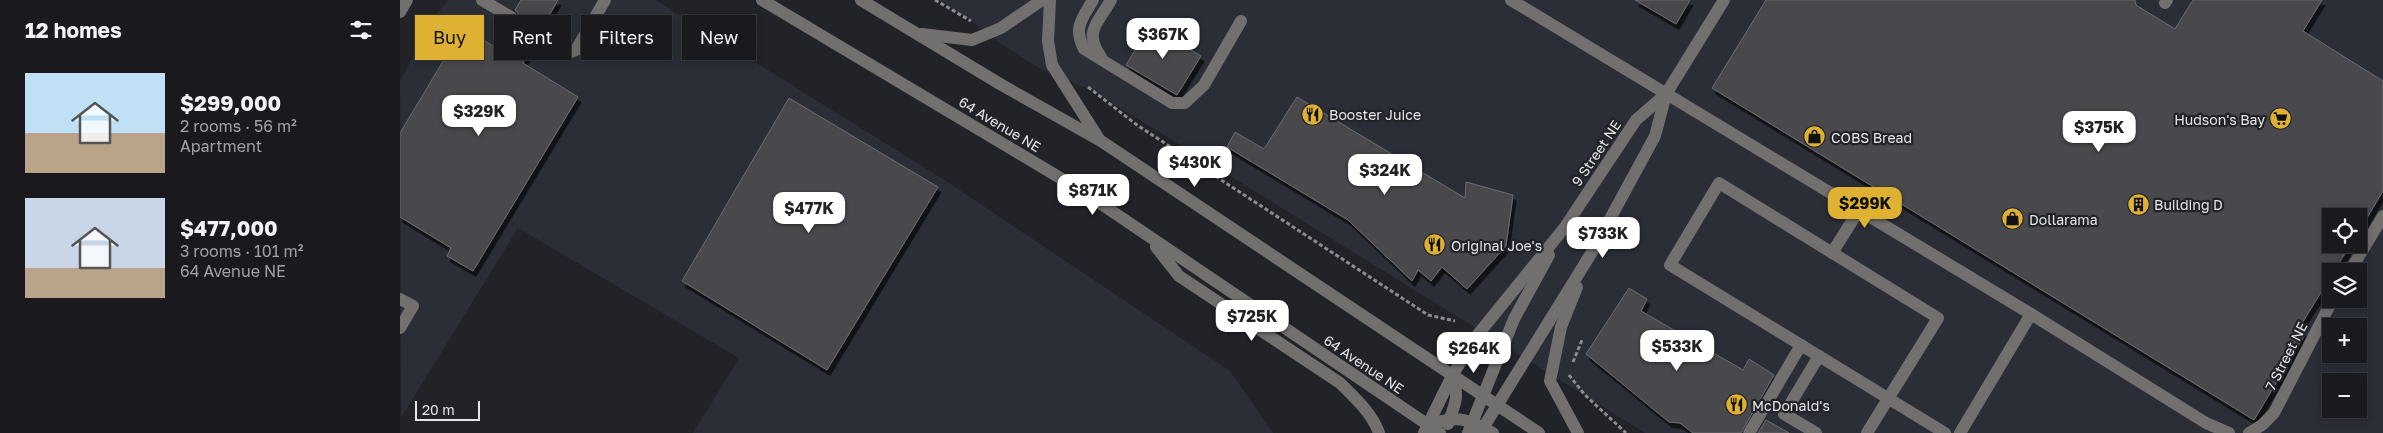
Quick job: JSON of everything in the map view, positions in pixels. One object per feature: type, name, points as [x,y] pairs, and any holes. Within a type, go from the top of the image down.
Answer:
[{"type":"street","points":[[400,12],[407,0]]},
{"type":"street","points":[[482,0],[499,4],[509,15]]},
{"type":"street","points":[[571,52],[576,50],[605,0]]},
{"type":"street","name":"64 Avenue NE","points":[[762,0],[1082,191],[1426,429],[1440,433]]},
{"type":"street","points":[[861,0],[1000,84],[1101,141],[1539,433]]},
{"type":"street","points":[[917,33],[972,40],[1001,28],[1042,0]]},
{"type":"street","points":[[1050,0],[1048,41],[1052,65],[1101,141]]},
{"type":"street","points":[[1094,0],[1079,24],[1077,36],[1084,49],[1172,102],[1185,103],[1204,85],[1242,21]]},
{"type":"street","points":[[1103,60],[1092,45],[1091,35],[1111,0]]},
{"type":"street","points":[[1510,0],[2031,314],[2206,423],[2229,433]]},
{"type":"street","name":"9 Street NE","points":[[1479,430],[1497,405],[1592,252],[1655,136],[1666,94],[1724,0]]},
{"type":"street","name":"9 Street NE","points":[[1426,429],[1452,376],[1488,320],[1565,227],[1636,120],[1666,94]]},
{"type":"street","points":[[1867,433],[1888,398],[1938,318],[1719,183],[1670,265],[1888,398],[1945,433]]},
{"type":"street","points":[[1832,253],[1859,210]]},
{"type":"street","points":[[2355,263],[2383,216]]},
{"type":"street","points":[[1426,429],[1450,418],[1479,430],[1482,395],[1514,318],[1565,227]]},
{"type":"street","points":[[1148,237],[1179,276],[1340,383],[1359,402],[1376,425],[1379,433]]},
{"type":"street","points":[[1578,433],[1550,381],[1561,327],[1592,252]]},
{"type":"street","points":[[400,299],[413,306],[400,328]]},
{"type":"street","name":"7 Street NE","points":[[2249,433],[2262,425],[2274,413],[2328,308]]},
{"type":"street","points":[[1960,433],[2031,314]]},
{"type":"street","points":[[1749,433],[1801,345]]},
{"type":"street","points":[[1816,433],[1784,414],[1819,356]]},
{"type":"street","points":[[1445,433],[1458,390],[1452,376]]},
{"type":"path","points":[[936,0],[972,21]]},
{"type":"path","points":[[1086,86],[1137,125],[1428,315],[1455,321]]},
{"type":"path","points":[[1582,340],[1568,374],[1585,395],[1626,433]]},
{"type":"shaded area","points":[[449,0],[655,0],[682,17],[682,60],[751,60],[946,181],[1230,371],[1273,433],[693,433],[739,358],[518,228],[401,418],[400,81],[415,54],[415,60],[484,60],[484,15],[436,15]]},
{"type":"shaded area","points":[[938,0],[2383,0],[2383,433],[1645,433],[1093,91],[1039,68],[1003,45],[971,21]]},
{"type":"building","points":[[521,0],[558,0],[549,15],[518,15],[515,10]]},
{"type":"building","points":[[1635,0],[1690,0],[1676,24]]},
{"type":"building","name":"Building D","points":[[1766,0],[2135,0],[2136,5],[2175,29],[2193,0],[2322,0],[2303,31],[2383,81],[2383,191],[2367,218],[2367,208],[2322,208],[2322,253],[2345,253],[2339,263],[2322,263],[2322,291],[2299,328],[2306,333],[2254,420],[1712,88]]},
{"type":"building","points":[[1150,25],[1201,56],[1177,95],[1126,65]]},
{"type":"building","points":[[484,40],[494,46],[494,60],[525,60],[523,63],[578,97],[473,271],[447,256],[451,248],[400,217],[400,133],[444,60],[484,60]]},
{"type":"building","points":[[1297,97],[1465,198],[1466,182],[1513,195],[1506,246],[1467,289],[1442,267],[1431,281],[1418,270],[1412,281],[1348,220],[1227,147],[1235,132],[1264,149]]},
{"type":"building","points":[[789,98],[938,187],[827,370],[682,281]]},
{"type":"building","points":[[1629,288],[1647,299],[1641,311],[1743,370],[1749,359],[1774,375],[1741,433],[1693,433],[1680,423],[1669,422],[1586,354]]},
{"type":"building","points":[[1766,420],[1789,433],[1758,433]]},
{"type":"place","name":"Booster Juice","points":[[1313,114]]},
{"type":"place","name":"Hudson's Bay","points":[[2281,119]]},
{"type":"place","name":"COBS Bread","points":[[1815,137]]},
{"type":"place","name":"Building D","points":[[2138,204]]},
{"type":"place","name":"Dollarama","points":[[2013,219]]},
{"type":"place","name":"Original Joe's","points":[[1435,245]]},
{"type":"place","name":"McDonald's","points":[[1736,405]]}]
